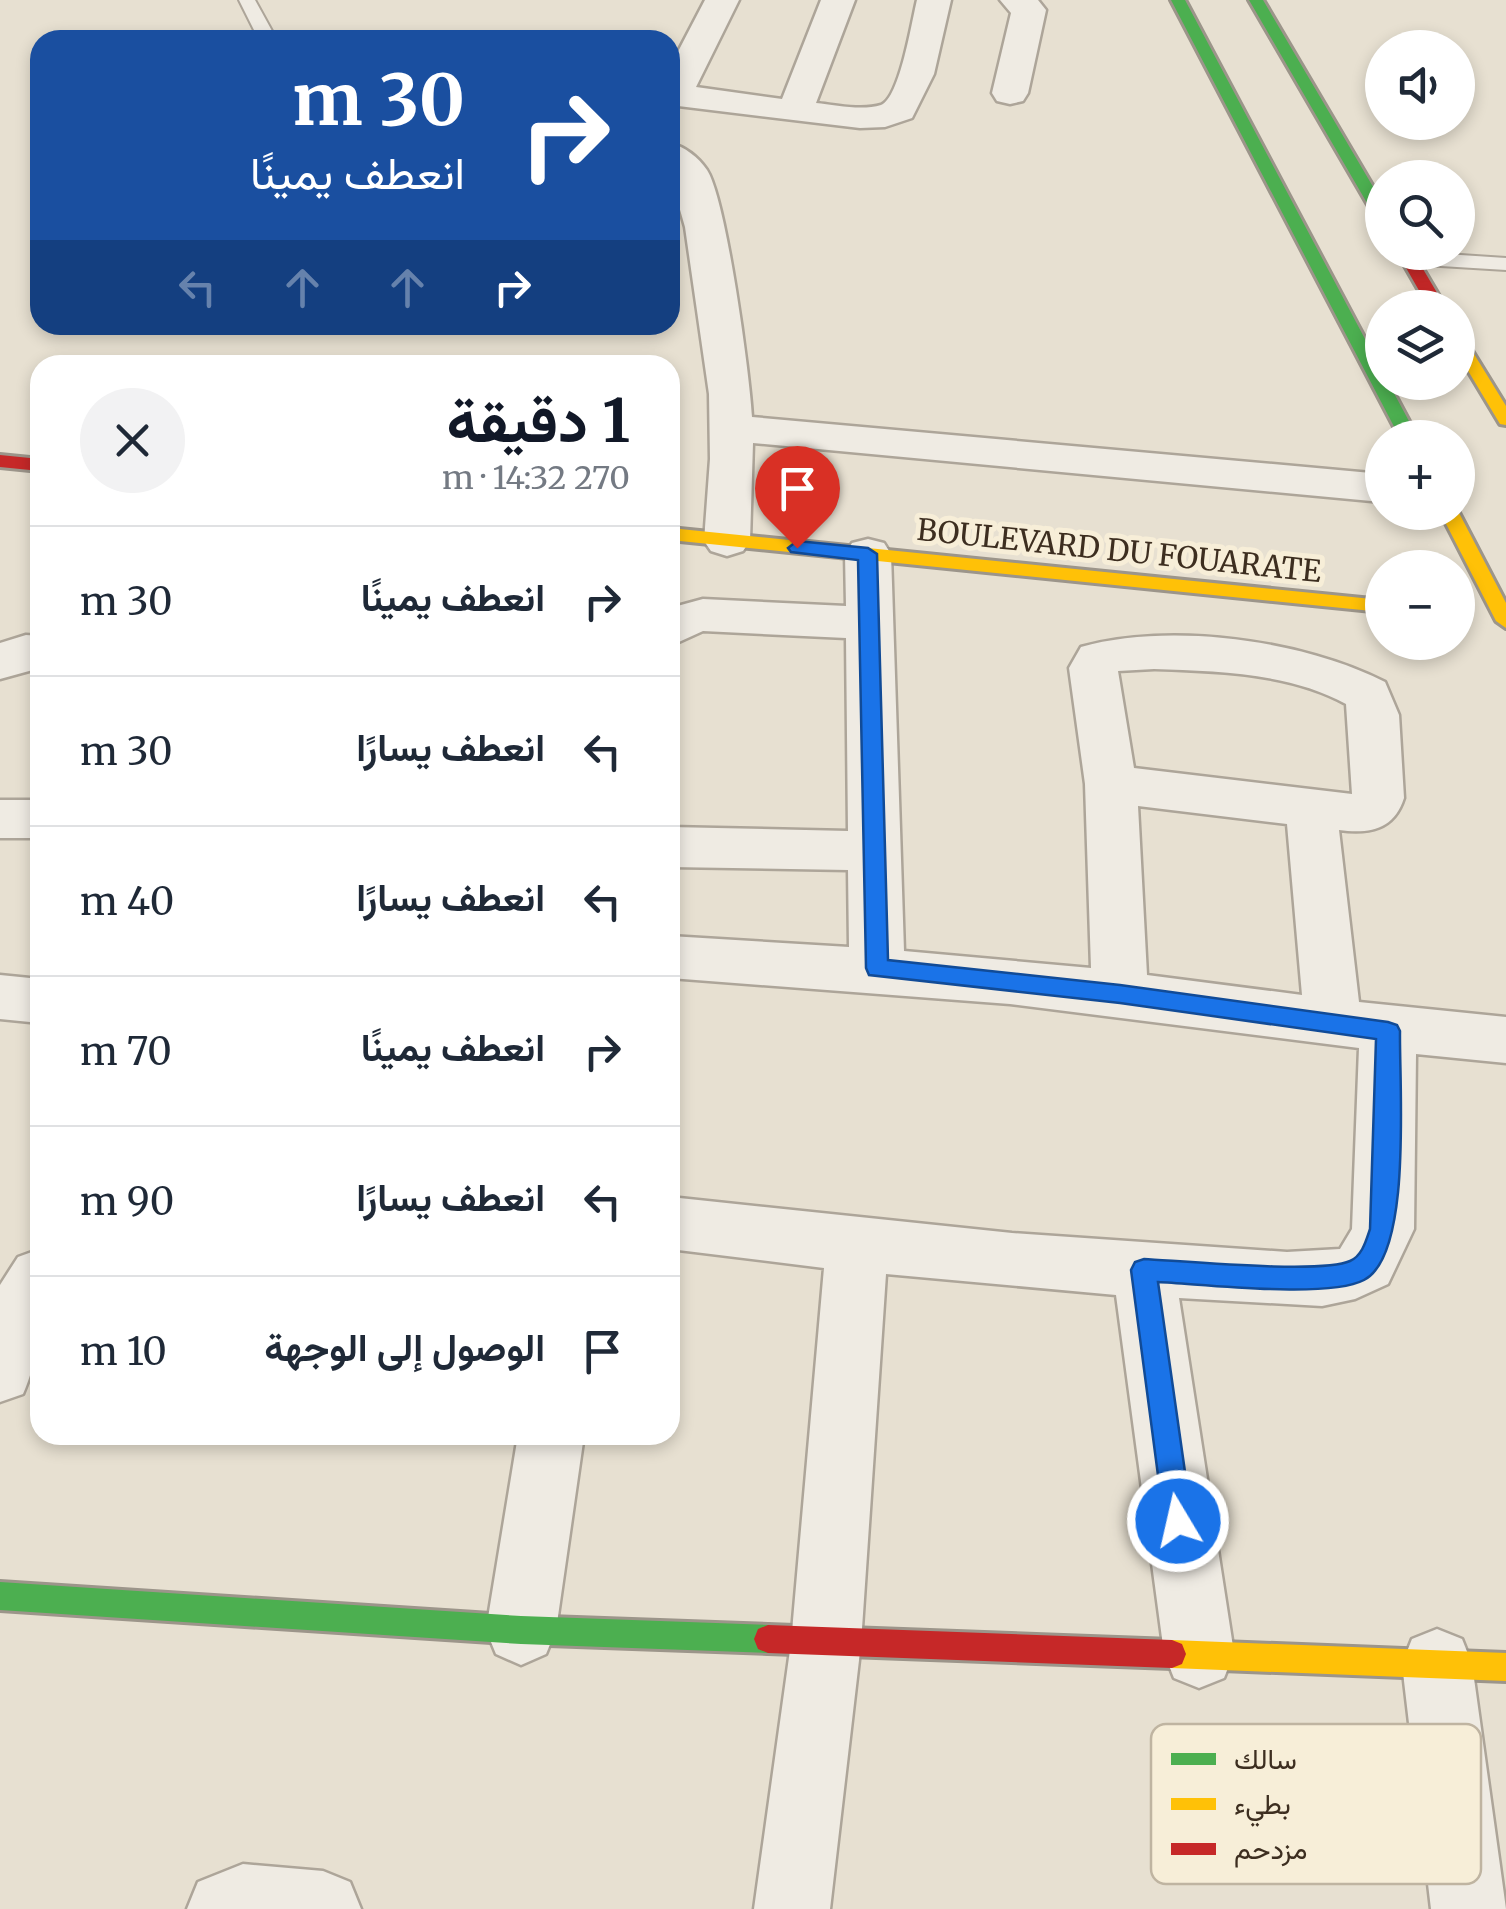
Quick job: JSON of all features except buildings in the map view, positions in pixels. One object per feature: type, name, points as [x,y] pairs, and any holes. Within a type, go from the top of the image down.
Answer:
[{"type":"main road","points":[[1178,0],[1400,420]]},
{"type":"main road","points":[[1256,0],[1365,185]]},
{"type":"main road","points":[[1475,369],[1506,420]]},
{"type":"main road","points":[[0,461],[30,464]]},
{"type":"main road","points":[[1458,530],[1506,620]]},
{"type":"main road","name":"BOULEVARD DU FOUARATE","points":[[680,535],[1365,604]]},
{"type":"main road","points":[[1475,616],[1506,620]]},
{"type":"main road","points":[[0,1596],[521,1630],[826,1644],[1199,1652],[1472,1666]]},
{"type":"street","points":[[680,73],[722,0]]},
{"type":"street","points":[[795,111],[838,0]]},
{"type":"street","points":[[680,83],[795,111],[878,119],[892,116],[908,96],[934,0]]},
{"type":"street","points":[[1010,94],[1029,10],[1017,0]]},
{"type":"street","points":[[680,164],[691,174],[704,227],[730,394],[727,541]]},
{"type":"street","points":[[731,428],[1365,486]]},
{"type":"street","points":[[868,554],[877,968]]},
{"type":"street","points":[[680,621],[703,615],[870,623]]},
{"type":"street","points":[[0,662],[30,652]]},
{"type":"street","points":[[1111,784],[1363,814],[1375,807],[1378,798],[1374,715],[1368,694],[1346,679],[1262,664],[1167,652],[1115,652],[1098,659],[1093,668],[1111,784],[1120,994]]},
{"type":"street","points":[[680,1224],[856,1245],[1144,1270],[1320,1277],[1357,1272],[1374,1255],[1386,1192],[1360,1027],[1312,808]]},
{"type":"street","points":[[0,819],[30,819]]},
{"type":"street","points":[[680,847],[876,851]]},
{"type":"street","points":[[680,958],[877,968],[1120,994],[1360,1027],[1506,1040]]},
{"type":"street","points":[[0,997],[30,1000]]},
{"type":"street","points":[[792,1909],[826,1644],[856,1245]]},
{"type":"street","points":[[1144,1270],[1199,1652]]},
{"type":"street","points":[[0,1373],[15,1316],[30,1292]]},
{"type":"street","points":[[521,1630],[549,1445]]},
{"type":"street","points":[[1471,1724],[1472,1666]]},
{"type":"street","points":[[1469,1884],[1469,1909]]},
{"type":"street","points":[[225,1909],[243,1902],[323,1909]]},
{"type":"lane","points":[[247,0],[263,30]]},
{"type":"lane","points":[[1475,261],[1506,264]]},
{"type":"traffic: fast","points":[[1178,0],[1400,420]]},
{"type":"traffic: fast","points":[[1256,0],[1365,186]]},
{"type":"traffic: fast","points":[[0,1596],[521,1630],[768,1639]]},
{"type":"traffic: slow","points":[[1475,369],[1506,420]]},
{"type":"traffic: slow","points":[[1458,530],[1506,621]]},
{"type":"traffic: slow","points":[[680,535],[1365,604]]},
{"type":"traffic: slow","points":[[1172,1654],[1506,1667]]},
{"type":"traffic: jam","points":[[1416,270],[1427,290]]},
{"type":"traffic: jam","points":[[0,461],[30,464]]},
{"type":"traffic: jam","points":[[768,1639],[1172,1654]]},
{"type":"route","points":[[797,548],[868,554],[877,968],[1120,994],[1388,1031],[1382,1229],[1374,1255],[1357,1272],[1320,1277],[1144,1270],[1178,1521]]}]
